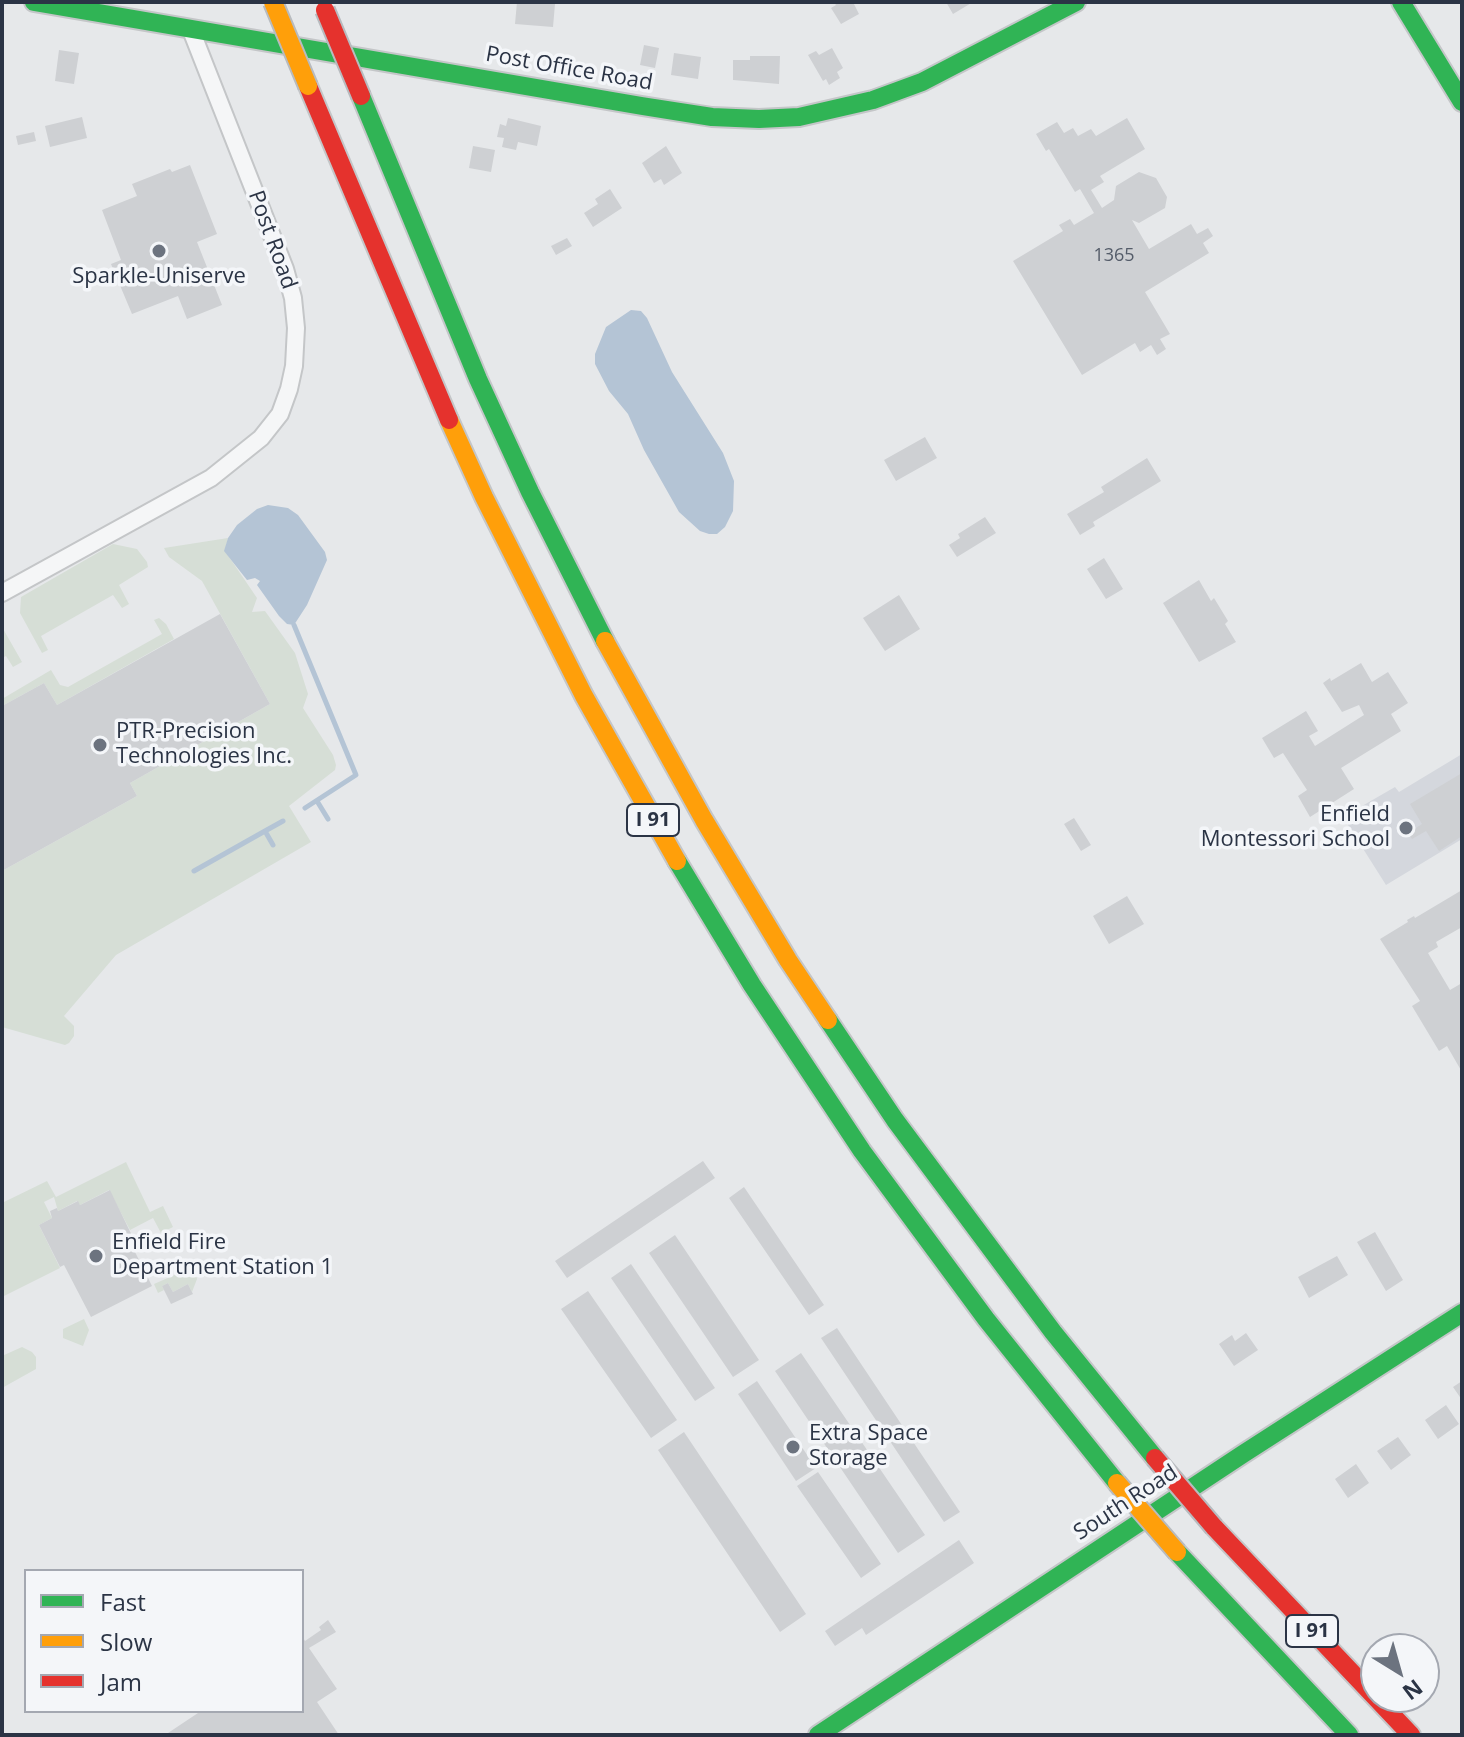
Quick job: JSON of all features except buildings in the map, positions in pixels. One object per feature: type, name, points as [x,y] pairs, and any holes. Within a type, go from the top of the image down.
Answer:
[{"type":"main road","name":"Post Office Road","points":[[34,2],[656,109],[712,117],[759,119],[799,117],[873,100],[922,82],[1076,2]]},
{"type":"main road","name":"I 91","points":[[273,2],[422,360],[484,497],[565,661],[658,828],[759,996],[870,1162],[994,1330],[1117,1483],[1177,1552],[1349,1735]]},
{"type":"main road","points":[[1401,2],[1462,102]]},
{"type":"main road","name":"I 91","points":[[323,6],[478,379],[530,492],[602,635],[704,820],[788,960],[895,1120],[1043,1320],[1214,1527],[1411,1735]]},
{"type":"main road","name":"South Road","points":[[818,1735],[1462,1313]]},
{"type":"street","name":"Post Road","points":[[2,593],[211,478],[261,438],[280,414],[289,389],[296,328],[293,298],[285,269],[191,30]]},
{"type":"shaded area","points":[[228,538],[225,551],[257,598],[252,612],[265,611],[295,653],[308,694],[303,708],[333,755],[336,765],[335,770],[289,806],[311,842],[116,955],[64,1016],[74,1026],[74,1036],[69,1043],[65,1045],[2,1027],[2,871],[137,796],[130,783],[270,704],[202,581],[169,557],[164,548]]},
{"type":"shaded area","points":[[113,544],[137,549],[147,562],[148,567],[119,585],[129,604],[122,608],[113,595],[41,636],[48,650],[42,653],[20,613],[21,597]]},
{"type":"shaded area","points":[[159,618],[174,639],[57,705],[44,683],[2,706],[2,699],[51,670],[60,685],[68,687],[162,634],[154,620]]},
{"type":"shaded area","points":[[2,627],[22,662],[13,667],[6,656],[2,658]]},
{"type":"shaded area","name":"Enfield Montessori School","points":[[1462,754],[1462,839],[1386,885],[1343,817],[1395,787],[1399,792]]},
{"type":"shaded area","points":[[126,1162],[150,1212],[163,1206],[173,1227],[161,1233],[153,1218],[130,1230],[109,1190],[80,1205],[77,1201],[58,1211],[54,1197],[44,1202],[52,1218],[39,1225],[60,1268],[2,1297],[2,1203],[47,1181],[56,1197]]},
{"type":"shaded area","points":[[193,1267],[197,1279],[192,1292],[188,1284],[173,1292],[168,1283],[158,1293],[154,1284]]},
{"type":"shaded area","points":[[84,1319],[89,1330],[83,1346],[63,1338],[63,1329]]},
{"type":"shaded area","points":[[22,1347],[36,1357],[36,1369],[2,1388],[2,1356]]},
{"type":"water","points":[[631,310],[641,311],[647,318],[672,372],[723,453],[734,481],[733,511],[725,527],[717,534],[700,531],[679,512],[644,450],[628,414],[609,391],[595,364],[595,354],[606,327]]},
{"type":"water","points":[[268,505],[288,508],[298,515],[325,552],[327,560],[307,605],[294,625],[287,624],[279,616],[257,585],[260,581],[255,578],[247,580],[224,551],[237,525],[257,509]]},
{"type":"waterway","points":[[294,625],[356,775],[305,808]]},
{"type":"waterway","points":[[317,801],[328,819]]},
{"type":"waterway","points":[[273,845],[265,831],[283,821]]},
{"type":"waterway","points":[[194,871],[265,831]]},
{"type":"traffic: fast","points":[[34,2],[642,106],[712,117],[759,119],[799,117],[873,100],[922,82],[1076,2]]},
{"type":"traffic: fast","points":[[1401,2],[1462,102]]},
{"type":"traffic: fast","points":[[361,96],[478,379],[530,492],[605,641]]},
{"type":"traffic: fast","points":[[677,861],[752,985],[862,1151],[986,1319],[1117,1483]]},
{"type":"traffic: fast","points":[[828,1020],[895,1120],[1053,1332],[1155,1458]]},
{"type":"traffic: fast","points":[[818,1735],[1462,1313]]},
{"type":"traffic: fast","points":[[1177,1552],[1349,1735]]},
{"type":"traffic: slow","points":[[273,2],[308,86]]},
{"type":"traffic: slow","points":[[449,420],[584,696],[677,861]]},
{"type":"traffic: slow","points":[[605,641],[704,820],[828,1020]]},
{"type":"traffic: slow","points":[[1117,1483],[1177,1552]]},
{"type":"traffic: jam","points":[[325,10],[361,96]]},
{"type":"traffic: jam","points":[[308,86],[449,420]]},
{"type":"traffic: jam","points":[[1155,1458],[1214,1527]]},
{"type":"traffic: jam","points":[[1214,1527],[1411,1735]]},
{"type":"place","name":"Sparkle-Uniserve","points":[[159,251]]},
{"type":"place","name":"PTR-Precision Technologies Inc.","points":[[100,745]]},
{"type":"place","name":"Enfield Montessori School","points":[[1406,828]]},
{"type":"place","name":"Enfield Fire Department Station 1","points":[[96,1256]]},
{"type":"place","name":"Extra Space Storage","points":[[793,1447]]}]
